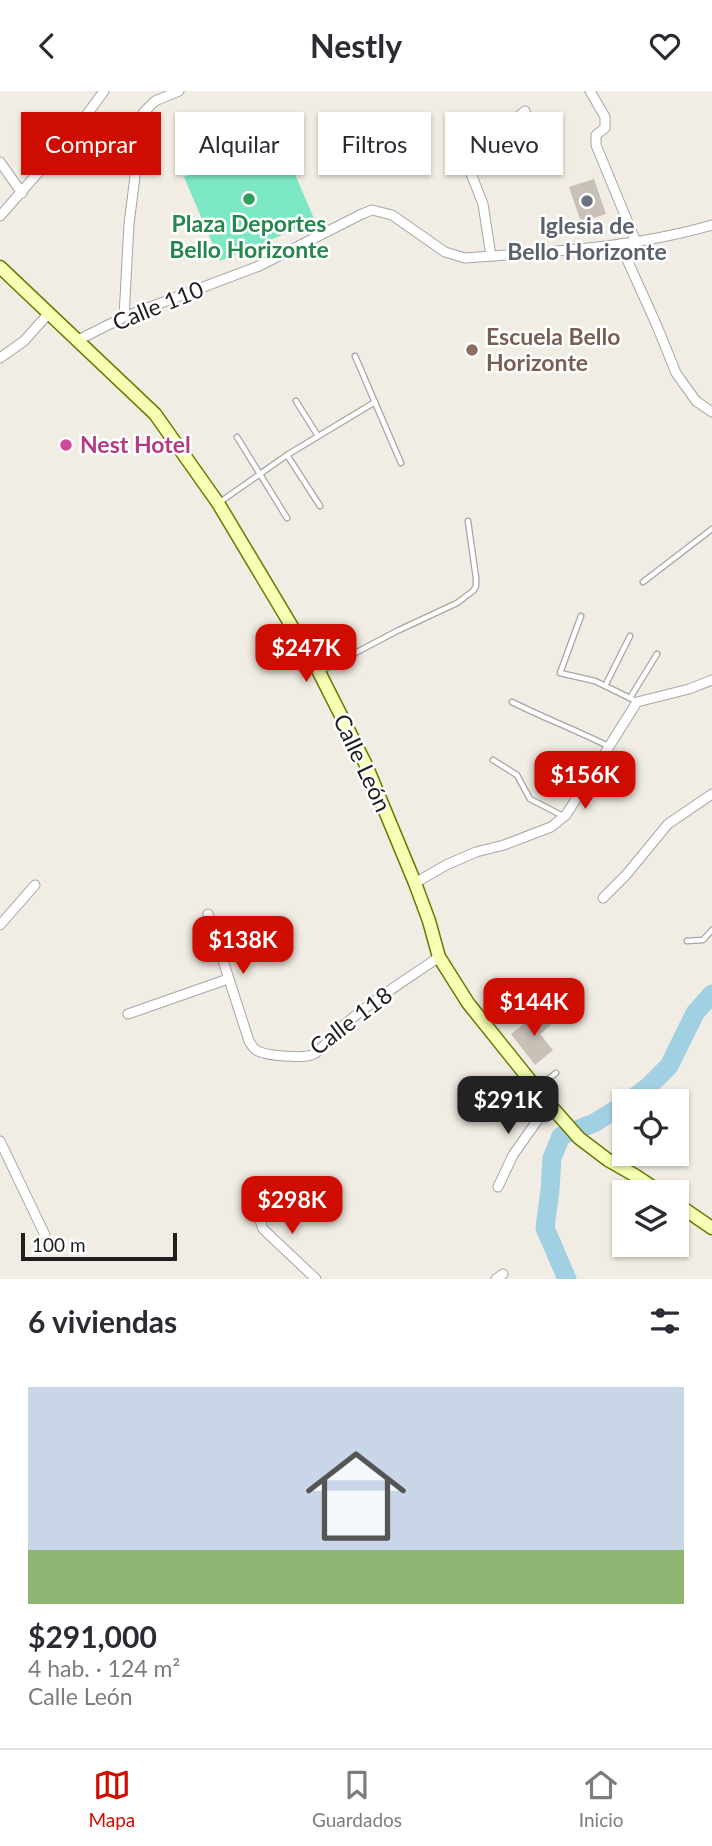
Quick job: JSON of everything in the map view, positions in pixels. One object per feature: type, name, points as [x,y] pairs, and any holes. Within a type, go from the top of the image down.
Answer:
[{"type":"main road","name":"Calle León","points":[[0,267],[155,414],[218,503],[319,672],[366,765],[415,883],[439,957],[468,1003],[579,1138],[608,1160],[642,1180]]},
{"type":"main road","points":[[689,1212],[712,1228]]},
{"type":"street","points":[[0,216],[74,132],[104,91]]},
{"type":"street","points":[[124,317],[129,224],[143,113],[155,101],[178,91]]},
{"type":"street","points":[[590,91],[606,117],[605,128],[597,135],[596,145],[636,242]]},
{"type":"street","points":[[491,256],[483,204],[468,166],[468,158],[525,111]]},
{"type":"street","points":[[0,162],[22,193]]},
{"type":"street","name":"Calle 110","points":[[78,340],[124,317],[259,266],[372,210],[393,215],[445,252],[465,258],[636,242],[712,225]]},
{"type":"street","points":[[620,244],[676,373],[696,401],[712,412]]},
{"type":"street","points":[[0,358],[24,341],[49,313]]},
{"type":"street","points":[[415,883],[446,865],[477,852],[551,827],[564,817],[633,700],[689,689],[712,680]]},
{"type":"street","points":[[603,898],[668,824],[712,794]]},
{"type":"street","points":[[0,925],[35,885]]},
{"type":"street","points":[[128,1014],[228,979],[208,913]]},
{"type":"street","name":"Calle 118","points":[[228,979],[249,1041],[256,1050],[298,1057],[312,1055],[350,1021],[439,957]]},
{"type":"street","points":[[498,1187],[513,1155],[549,1104]]},
{"type":"street","points":[[0,1141],[45,1235]]},
{"type":"street","points":[[254,1203],[263,1229],[316,1279]]},
{"type":"lane","points":[[355,356],[401,463]]},
{"type":"lane","points":[[296,401],[318,436]]},
{"type":"lane","points":[[218,503],[287,455],[375,402]]},
{"type":"lane","points":[[237,437],[286,518]]},
{"type":"lane","points":[[287,455],[320,506]]},
{"type":"lane","points":[[319,672],[457,603],[473,591],[476,578],[468,521]]},
{"type":"lane","points":[[642,582],[712,529]]},
{"type":"lane","points":[[581,616],[560,673],[595,681],[633,700],[657,654]]},
{"type":"lane","points":[[605,686],[630,636]]},
{"type":"lane","points":[[512,702],[608,746]]},
{"type":"lane","points":[[493,760],[517,775],[530,799],[564,817]]},
{"type":"lane","points":[[687,941],[703,940],[712,930]]},
{"type":"lane","points":[[537,1088],[556,1073]]},
{"type":"green space","name":"Plaza Deportes Bello Horizonte","points":[[295,175],[315,221],[220,261],[184,177]]},
{"type":"building","name":"Iglesia de Bello Horizonte","points":[[594,179],[606,214],[581,222],[569,187]]},
{"type":"building","points":[[540,1011],[551,1025],[540,1034],[553,1050],[535,1065],[511,1034]]},
{"type":"waterway","points":[[645,1089],[669,1066],[695,1013],[712,994]]},
{"type":"waterway","points":[[567,1279],[545,1228],[552,1158],[561,1136],[594,1123],[612,1112]]},
{"type":"place","name":"Plaza Deportes Bello Horizonte","points":[[249,199]]},
{"type":"place","name":"Iglesia de Bello Horizonte","points":[[587,201]]},
{"type":"place","name":"Escuela Bello Horizonte","points":[[472,350]]},
{"type":"place","name":"Nest Hotel","points":[[66,445]]}]
